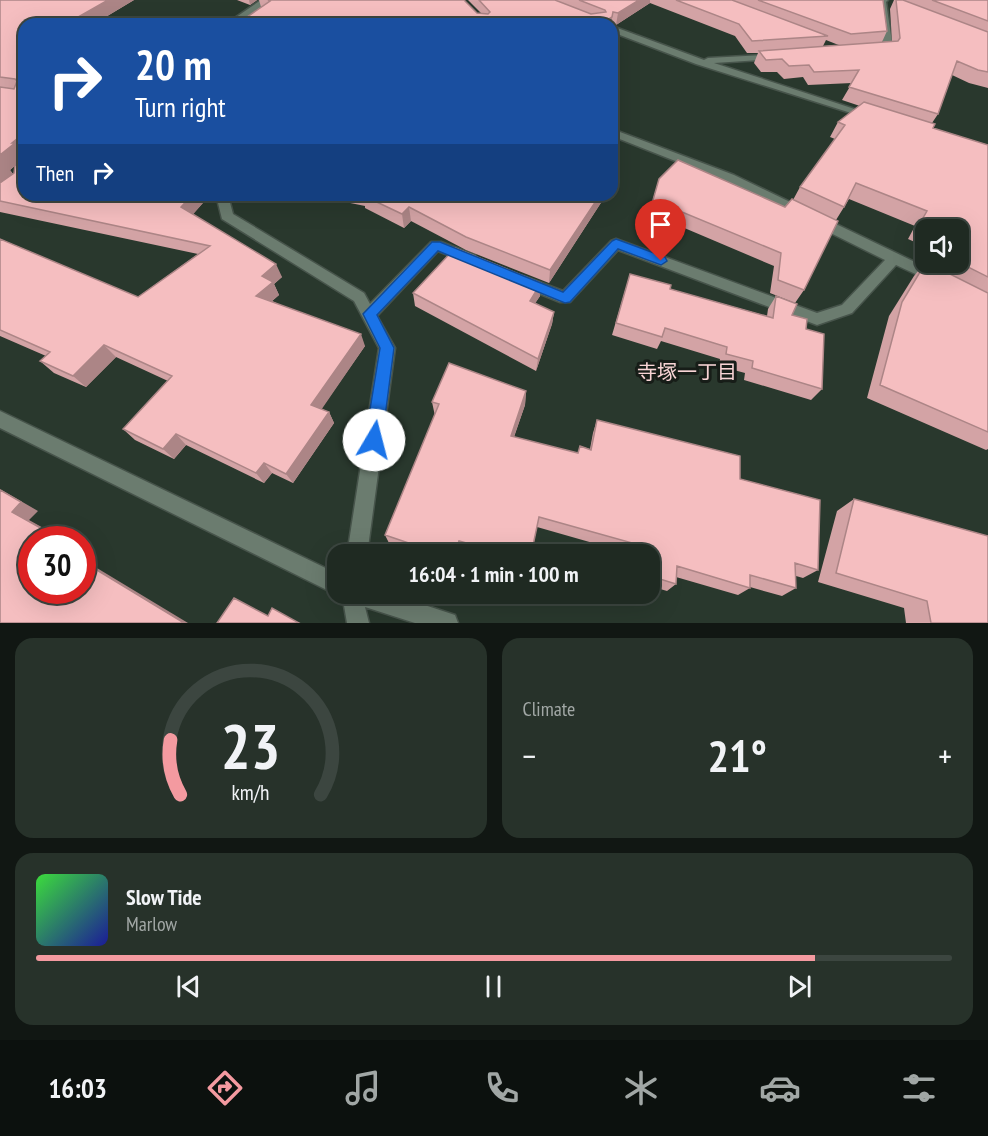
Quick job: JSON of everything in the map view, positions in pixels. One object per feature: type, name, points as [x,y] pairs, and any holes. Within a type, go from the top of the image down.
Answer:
[{"type":"street","points":[[239,18],[267,0]]},
{"type":"street","points":[[866,50],[888,49],[884,2]]},
{"type":"street","points":[[618,31],[699,62],[888,121]]},
{"type":"street","points":[[699,62],[789,55]]},
{"type":"street","points":[[618,134],[730,178],[947,284]]},
{"type":"street","points":[[223,201],[227,216],[359,297],[387,348],[359,544]]},
{"type":"street","points":[[511,276],[565,298],[616,244],[817,319],[847,309],[895,258]]},
{"type":"street","points":[[370,314],[436,245],[479,263]]},
{"type":"street","points":[[0,419],[327,580]]},
{"type":"street","points":[[354,604],[358,623]]},
{"type":"street","points":[[389,604],[447,623]]},
{"type":"building","points":[[0,0],[108,0],[76,18],[18,18],[18,138],[0,155],[0,87],[14,89],[17,81],[0,77]]},
{"type":"building","points":[[268,0],[464,0],[477,13],[488,14],[490,12],[479,0],[555,0],[591,14],[606,12],[579,0],[639,0],[618,13],[613,12],[610,18],[246,18],[270,1]]},
{"type":"building","points":[[676,0],[732,0],[828,36],[752,41],[739,24]]},
{"type":"building","points":[[758,0],[883,0],[887,31],[851,34]]},
{"type":"building","points":[[896,0],[903,0],[988,32],[988,72],[957,61],[938,114],[849,87],[859,70],[814,72],[809,65],[789,66],[782,59],[766,60],[759,51],[898,41],[900,38]]},
{"type":"building","points":[[932,0],[988,0],[988,21]]},
{"type":"building","points":[[864,102],[935,124],[933,128],[988,145],[988,277],[969,268],[969,219],[922,219],[927,211],[856,183],[844,207],[800,187],[845,125],[838,122]]},
{"type":"building","points":[[678,160],[785,207],[792,199],[838,221],[804,290],[778,280],[781,253],[653,200],[659,179]]},
{"type":"building","points":[[15,165],[18,165],[18,201],[186,201],[181,207],[276,264],[262,276],[273,282],[256,296],[361,334],[311,405],[329,412],[286,474],[264,463],[256,473],[176,434],[163,449],[123,429],[172,376],[104,345],[73,376],[40,361],[50,352],[0,330],[0,239],[138,297],[210,246],[0,201],[0,183],[14,173]]},
{"type":"building","points":[[375,201],[596,201],[550,270],[466,237],[409,207],[402,214]]},
{"type":"building","points":[[455,248],[541,283],[530,301],[554,312],[538,359],[413,293]]},
{"type":"building","points":[[919,273],[948,273],[988,293],[988,432],[880,385],[902,302]]},
{"type":"building","points":[[630,274],[671,285],[670,289],[773,318],[776,296],[797,304],[792,315],[807,319],[806,329],[824,334],[822,389],[752,368],[753,361],[726,354],[727,347],[665,328],[662,337],[616,323]]},
{"type":"building","points":[[449,363],[526,391],[511,436],[578,453],[580,446],[591,450],[597,420],[740,456],[740,479],[820,500],[818,570],[795,563],[796,588],[750,575],[750,588],[677,566],[676,584],[660,579],[660,544],[636,544],[539,517],[533,544],[470,544],[459,541],[458,544],[412,544],[385,535],[439,404],[432,402]]},
{"type":"building","points":[[0,490],[21,502],[12,512],[37,526],[18,526],[18,604],[96,604],[96,570],[184,623],[0,623]]},
{"type":"building","points":[[854,499],[988,536],[988,623],[931,623],[927,601],[836,573]]},
{"type":"building","points":[[234,598],[268,616],[272,608],[299,623],[217,623]]},
{"type":"district","name":"寺塚一丁目","points":[[687,372]]},
{"type":"route","points":[[374,440],[387,348],[370,314],[436,245],[565,298],[616,244],[661,261]]}]
